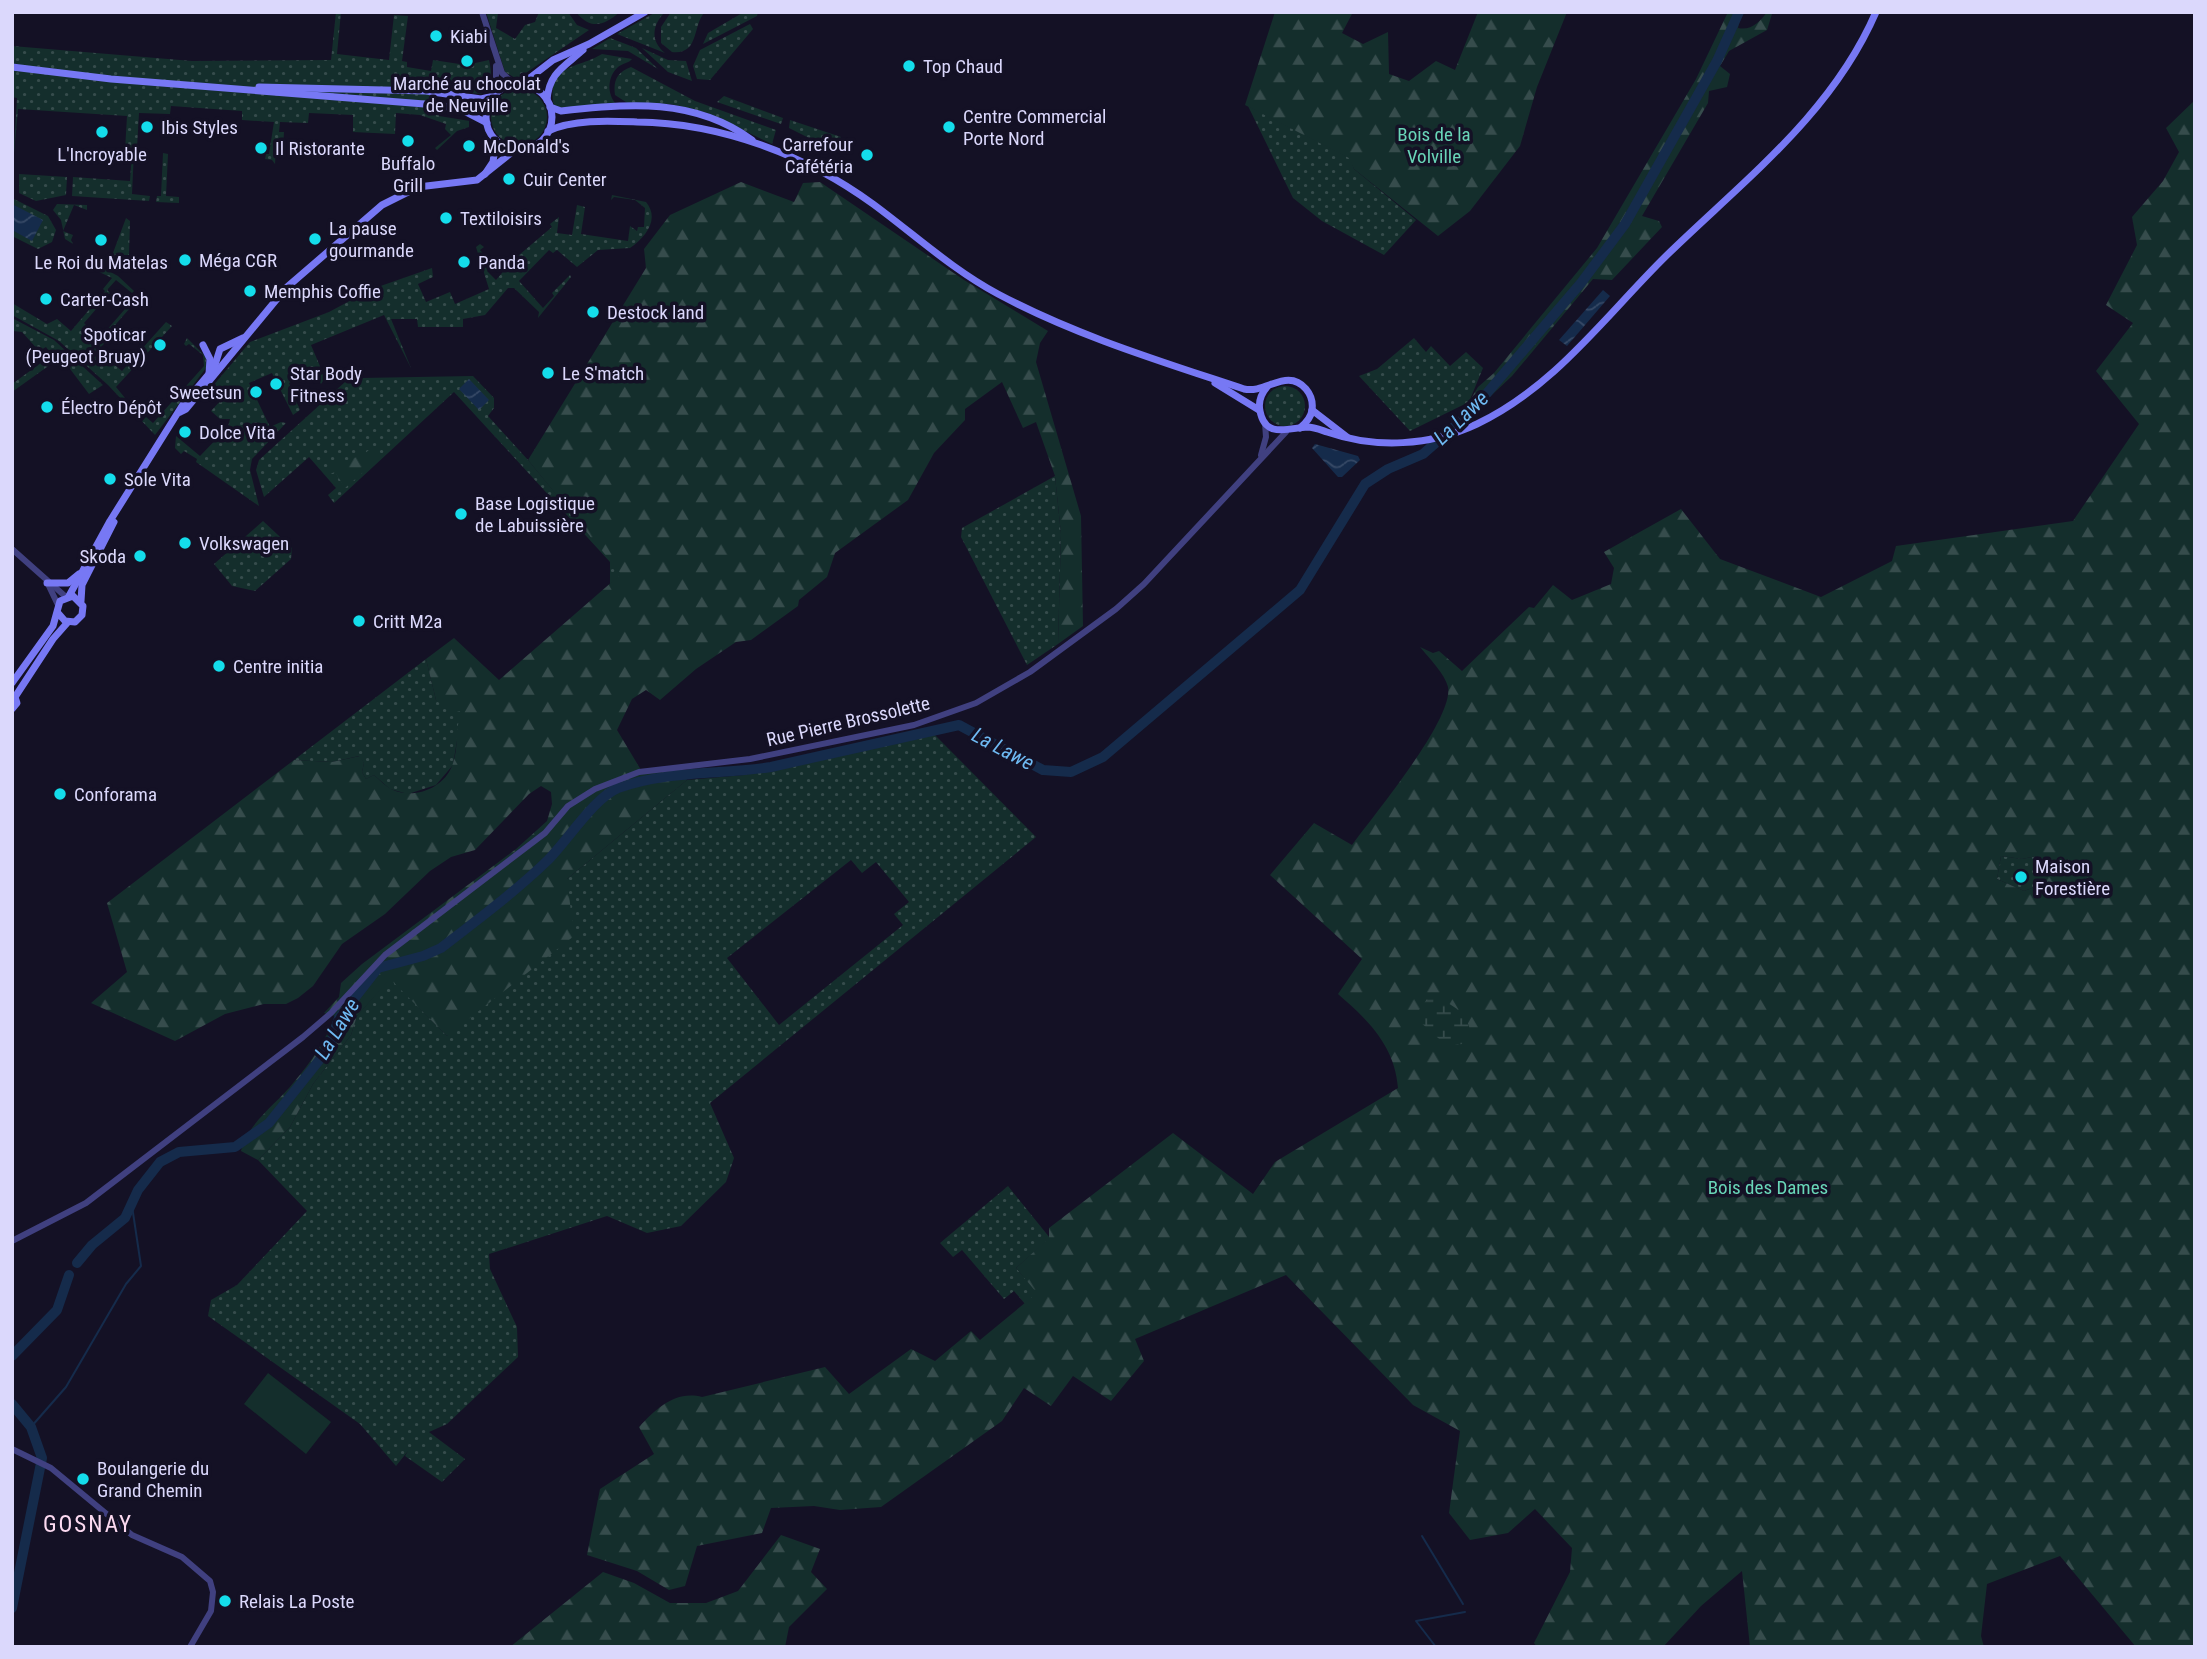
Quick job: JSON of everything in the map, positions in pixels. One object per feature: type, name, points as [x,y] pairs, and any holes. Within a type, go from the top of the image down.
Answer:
[{"type":"main road","points":[[234,88],[390,90],[481,99],[519,84],[553,60],[589,44],[645,12]]},
{"type":"main road","points":[[1268,387],[1261,397],[1259,410],[1265,423],[1276,431],[1314,428],[1381,443],[1424,441],[1478,424],[1521,400],[1553,373],[1666,256],[1804,124],[1849,66],[1876,12]]},
{"type":"main road","points":[[548,131],[548,88],[556,71],[589,44]]},
{"type":"main road","points":[[12,68],[436,105],[460,109],[487,123]]},
{"type":"main road","points":[[519,84],[534,88],[549,104],[561,111],[674,106],[715,119],[755,143]]},
{"type":"main road","points":[[482,177],[493,162],[496,140],[487,123],[488,106],[495,95]]},
{"type":"main road","points":[[12,683],[53,626],[58,609],[180,412],[225,353],[243,338],[286,288],[388,201],[418,187],[465,183],[482,177],[516,149],[534,146],[548,131],[562,125],[648,122],[699,128],[755,143],[819,170],[872,203],[964,274],[1070,330],[1208,380],[1253,391],[1281,380],[1297,382],[1310,395],[1312,411],[1300,428]]},
{"type":"main road","points":[[496,140],[516,149]]},
{"type":"main road","points":[[203,345],[211,359],[209,374]]},
{"type":"main road","points":[[180,412],[186,410],[225,353]]},
{"type":"main road","points":[[1208,380],[1259,410]]},
{"type":"main road","points":[[1312,411],[1348,437]]},
{"type":"main road","points":[[12,709],[17,703],[13,696],[53,639],[68,622],[75,622],[82,615],[82,585],[116,514]]},
{"type":"main road","points":[[47,583],[64,584],[74,580],[87,562]]},
{"type":"main road","points":[[68,596],[81,601]]},
{"type":"main road","points":[[58,609],[68,622]]},
{"type":"street","points":[[482,12],[502,73],[519,84]]},
{"type":"street","points":[[495,95],[496,57]]},
{"type":"street","points":[[1261,457],[1266,437],[1265,423]]},
{"type":"street","name":"Rue Pierre Brossolette","points":[[12,1241],[86,1203],[316,1026],[370,969],[545,833],[568,806],[615,780],[639,772],[750,759],[831,743],[914,725],[976,703],[1030,672],[1116,609],[1190,538],[1286,432]]},
{"type":"street","points":[[12,549],[47,583],[68,596]]},
{"type":"street","points":[[47,583],[58,609]]},
{"type":"street","points":[[12,1449],[42,1463],[132,1535],[173,1552],[210,1581],[213,1604],[190,1647]]},
{"type":"green space","points":[[336,12],[341,12],[337,54],[389,60],[394,15],[408,16],[402,61],[407,62],[407,67],[431,71],[433,60],[466,65],[489,60],[491,79],[481,94],[432,89],[439,116],[476,122],[469,121],[469,127],[457,131],[437,150],[435,148],[451,135],[445,129],[446,124],[420,115],[396,113],[395,134],[353,132],[353,115],[309,113],[308,123],[280,122],[279,132],[284,132],[283,148],[276,148],[275,164],[272,160],[265,159],[266,154],[269,154],[274,122],[242,120],[242,111],[171,106],[170,114],[139,113],[137,148],[144,148],[144,152],[134,151],[132,194],[150,196],[149,201],[72,196],[73,177],[130,181],[132,153],[125,151],[127,116],[18,109],[13,164],[17,98],[12,97],[12,46],[192,61],[331,60]]},
{"type":"green space","points":[[486,12],[498,13],[496,28],[515,39],[525,25],[535,22],[539,12],[568,12],[577,25],[589,30],[517,79],[505,72]]},
{"type":"green space","points":[[576,12],[620,12],[603,23],[592,24]]},
{"type":"green space","points":[[656,12],[665,12],[657,22],[654,33],[657,43],[665,53],[617,34]]},
{"type":"green space","points":[[671,12],[705,12],[691,44],[681,52],[672,52],[661,43],[661,27]]},
{"type":"green space","points":[[744,12],[758,12],[757,16],[703,44],[708,33]]},
{"type":"green space","name":"Bois de la Volville","points":[[1275,12],[1353,12],[1342,33],[1363,44],[1388,32],[1389,74],[1409,81],[1436,61],[1455,70],[1478,12],[1567,12],[1537,87],[1520,146],[1470,211],[1438,236],[1354,169],[1349,158],[1245,105]]},
{"type":"green space","points":[[1728,12],[1741,12],[1738,28],[1743,29],[1755,25],[1767,12],[1772,14],[1767,30],[1729,51],[1720,66],[1730,74],[1727,87],[1709,91],[1708,103],[1642,216],[1659,221],[1662,227],[1612,280],[1593,279],[1512,376],[1478,408],[1469,402],[1478,387],[1494,373],[1597,248],[1696,79]]},
{"type":"green space","points":[[750,24],[753,29],[710,80],[697,79],[693,66],[700,50]]},
{"type":"green space","points":[[610,38],[636,48],[658,69],[628,51],[592,49]]},
{"type":"green space","points":[[642,48],[668,60],[686,61],[692,81],[668,72]]},
{"type":"green space","points":[[602,54],[632,59],[618,67],[610,80],[610,91],[616,104],[560,109],[554,106],[553,92],[559,75],[566,69]]},
{"type":"green space","points":[[631,67],[695,101],[776,130],[772,144],[708,113],[671,104],[629,104],[615,95],[615,85],[619,74]]},
{"type":"green space","points":[[519,89],[530,91],[539,97],[545,106],[545,128],[539,137],[530,143],[519,145],[508,143],[499,137],[493,128],[491,117],[493,106],[499,97],[508,91]]},
{"type":"green space","points":[[724,96],[783,118],[781,124],[717,102]]},
{"type":"green space","name":"Bois des Dames","points":[[2195,100],[2195,1647],[2136,1647],[2060,1556],[1987,1584],[1981,1636],[1984,1647],[1750,1647],[1742,1571],[1701,1606],[1663,1647],[1537,1647],[1534,1643],[1570,1572],[1572,1548],[1535,1509],[1508,1533],[1470,1540],[1449,1513],[1460,1431],[1413,1405],[1286,1275],[1135,1339],[1144,1361],[1111,1401],[1073,1376],[1051,1406],[1024,1388],[1002,1421],[881,1507],[840,1510],[814,1506],[771,1508],[762,1533],[697,1546],[685,1586],[669,1590],[637,1571],[587,1555],[600,1489],[654,1454],[639,1427],[667,1403],[683,1396],[702,1397],[825,1367],[849,1394],[911,1349],[935,1361],[971,1331],[980,1340],[1037,1293],[1016,1268],[1049,1238],[1049,1228],[1173,1133],[1253,1194],[1275,1162],[1398,1088],[1392,1059],[1386,1047],[1360,1014],[1338,994],[1362,959],[1270,875],[1314,823],[1352,845],[1426,743],[1446,702],[1448,687],[1420,647],[1433,653],[1439,651],[1462,671],[1529,607],[1534,608],[1553,585],[1572,600],[1611,584],[1614,568],[1604,552],[1681,509],[1720,559],[1821,597],[1892,561],[1896,546],[2073,521],[2139,424],[2096,371],[2133,323],[2106,305],[2137,245],[2132,217],[2163,181],[2179,152],[2166,128]],"holes":[[[2001,856],[2022,859],[2037,856],[2043,861],[2037,886],[2024,891],[1997,879]]]},
{"type":"green space","points":[[1248,106],[1350,158],[1354,169],[1416,220],[1384,255],[1322,221],[1293,198]]},
{"type":"green space","points":[[790,120],[841,137],[835,151],[789,128]]},
{"type":"green space","points":[[163,153],[168,154],[166,196],[179,197],[179,203],[156,202],[157,196],[161,196]]},
{"type":"green space","points":[[19,174],[67,177],[66,195],[36,201],[19,193]]},
{"type":"green space","points":[[741,182],[794,202],[803,183],[820,182],[964,280],[1048,331],[1040,343],[1036,362],[1081,516],[1083,626],[1058,644],[1061,534],[1055,476],[1036,422],[1023,428],[1002,382],[965,409],[965,420],[934,453],[908,500],[835,553],[827,577],[799,600],[798,606],[751,640],[736,642],[696,669],[660,700],[646,690],[632,699],[617,730],[641,770],[679,768],[687,780],[567,879],[574,936],[447,1036],[390,979],[357,1016],[351,1035],[313,1084],[290,1127],[258,1160],[241,1151],[245,1140],[318,1050],[335,1016],[324,1013],[339,997],[341,983],[362,964],[516,849],[547,821],[552,804],[551,792],[541,786],[529,794],[475,850],[451,857],[430,871],[385,914],[342,944],[313,986],[298,998],[286,1004],[264,1004],[225,1014],[175,1041],[91,1003],[127,972],[107,903],[294,760],[332,762],[360,756],[364,763],[362,772],[366,779],[374,775],[389,788],[400,792],[418,793],[442,781],[454,759],[461,711],[451,713],[436,700],[426,659],[454,638],[499,680],[621,574],[528,460],[646,268],[644,249],[670,215]]},
{"type":"green space","points":[[612,195],[646,202],[652,215],[646,233],[630,248],[598,250],[577,267],[557,250],[553,253],[549,250],[519,281],[543,308],[554,296],[552,293],[570,275],[571,277],[538,318],[539,312],[514,288],[508,288],[485,315],[463,319],[463,327],[418,327],[417,319],[391,319],[411,368],[384,315],[311,345],[325,378],[321,384],[314,370],[289,383],[300,410],[293,415],[272,373],[249,383],[270,427],[281,422],[286,423],[252,459],[250,470],[259,506],[196,462],[197,459],[184,451],[181,454],[175,448],[176,436],[200,456],[228,427],[230,419],[220,419],[211,411],[223,398],[212,387],[250,342],[329,312],[372,289],[432,268],[433,277],[418,284],[426,302],[450,292],[455,304],[489,289],[476,247],[480,244],[484,247],[480,250],[492,264],[487,271],[496,280],[512,261],[552,227],[550,224],[559,217],[557,233],[572,235],[577,205],[585,207],[581,234],[628,241],[630,226],[637,231],[638,227],[644,227],[645,208],[635,200],[614,197],[611,200]]},
{"type":"green space","points":[[12,198],[48,216],[56,230],[52,242],[38,249],[12,236],[12,230],[32,240],[42,221],[12,204]]},
{"type":"green space","points":[[57,204],[87,205],[87,210],[74,205],[63,231],[61,220],[53,210]]},
{"type":"green space","points":[[126,218],[130,221],[129,255],[124,255],[117,262],[125,271],[101,259],[110,261]]},
{"type":"green space","points":[[63,231],[73,235],[73,244],[65,239]]},
{"type":"green space","points":[[99,266],[118,276],[134,291],[132,293],[116,280],[107,290],[110,293],[84,323],[99,339],[138,294],[143,299],[141,303],[137,300],[109,332],[112,335],[101,347],[103,355],[122,371],[166,322],[172,326],[116,387],[143,420],[146,417],[153,423],[204,366],[203,355],[189,344],[184,344],[187,338],[206,357],[206,368],[155,435],[108,385],[59,341],[12,315],[12,303],[47,324],[57,319],[71,331],[105,291],[103,289],[112,278],[95,270]]},
{"type":"green space","points":[[12,318],[54,340],[103,385],[89,394],[61,357],[12,392],[12,384],[52,355],[46,347],[39,351],[22,332],[13,331]]},
{"type":"green space","points":[[1414,338],[1426,352],[1431,346],[1450,366],[1466,352],[1483,368],[1469,402],[1410,431],[1359,376],[1377,369]]},
{"type":"green space","points":[[473,376],[494,398],[494,408],[488,416],[622,574],[610,584],[610,562],[454,392],[334,503],[328,495],[336,488],[309,457],[264,497],[256,470],[259,460],[345,382],[361,378]]},
{"type":"green space","points":[[1285,386],[1299,392],[1305,406],[1299,420],[1285,426],[1271,420],[1265,406],[1271,392]]},
{"type":"green space","points":[[369,450],[376,450],[382,456],[345,488],[335,472],[327,475],[324,471],[335,464]]},
{"type":"green space","points":[[1055,476],[1061,534],[1058,644],[1027,665],[961,537],[962,528]]},
{"type":"green space","points":[[263,521],[292,548],[291,559],[255,591],[232,586],[214,564]]},
{"type":"green space","points":[[426,659],[436,700],[462,710],[453,765],[436,785],[408,794],[390,789],[374,775],[366,779],[362,772],[364,763],[359,756],[332,762],[294,760]]},
{"type":"green space","points":[[934,734],[1036,837],[710,1103],[734,1158],[726,1182],[681,1226],[647,1233],[607,1216],[489,1254],[490,1269],[517,1327],[518,1357],[447,1424],[429,1432],[465,1459],[442,1482],[405,1456],[408,1451],[396,1466],[360,1424],[208,1316],[211,1300],[237,1285],[307,1211],[258,1160],[290,1127],[313,1084],[351,1035],[357,1016],[390,978],[447,1036],[567,879],[687,780],[744,775]],"holes":[[[851,860],[862,873],[876,862],[909,902],[894,914],[903,925],[779,1025],[727,958]]]},
{"type":"green space","points":[[2001,856],[2022,859],[2037,856],[2043,861],[2037,886],[2024,891],[1997,879]]},
{"type":"green space","points":[[1436,997],[1454,1007],[1467,1021],[1470,1034],[1462,1044],[1447,1046],[1419,1021],[1417,1013],[1427,999]]},
{"type":"green space","points":[[1008,1186],[1050,1238],[1016,1268],[1038,1293],[1025,1304],[1014,1291],[1004,1299],[962,1250],[953,1257],[940,1243]]},
{"type":"green space","points":[[268,1373],[331,1422],[306,1454],[244,1404]]},
{"type":"green space","points":[[781,1535],[820,1549],[811,1572],[827,1589],[789,1627],[785,1647],[510,1647],[603,1572],[634,1583],[670,1603],[706,1603],[738,1591]]},
{"type":"water","points":[[12,204],[43,220],[32,241],[12,230]]},
{"type":"water","points":[[1603,290],[1610,296],[1567,346],[1559,340]]},
{"type":"water","points":[[469,379],[489,400],[479,410],[459,389]]},
{"type":"water","points":[[1315,444],[1358,456],[1360,460],[1342,477],[1338,477],[1312,448]]},
{"type":"waterway","name":"La Lawe","points":[[77,1263],[92,1245],[125,1218],[138,1190],[160,1162],[179,1152],[235,1147],[269,1123],[329,1048],[339,1018],[378,968],[423,956],[441,948],[535,872],[556,852],[600,800],[618,788],[656,778],[771,767],[959,725],[1043,770],[1071,772],[1103,757],[1300,590],[1365,484],[1388,469],[1423,454],[1470,413],[1581,283],[1625,224],[1717,61],[1739,12]]},
{"type":"waterway","points":[[31,1427],[66,1387],[126,1284],[141,1266],[132,1206]]},
{"type":"waterway","name":"La Lawe","points":[[12,1356],[57,1310],[69,1275]]},
{"type":"waterway","name":"La Lawe","points":[[12,1404],[31,1427],[42,1458],[12,1608]]},
{"type":"waterway","points":[[1422,1536],[1463,1604]]},
{"type":"waterway","points":[[1436,1647],[1416,1621],[1465,1612]]},
{"type":"place","name":"Kiabi","points":[[436,36]]},
{"type":"place","name":"Marché au chocolat de Neuville","points":[[467,61]]},
{"type":"place","name":"Top Chaud","points":[[909,66]]},
{"type":"place","name":"Ibis Styles","points":[[147,127]]},
{"type":"place","name":"Centre Commercial Porte Nord","points":[[949,127]]},
{"type":"place","name":"L'Incroyable","points":[[102,132]]},
{"type":"place","name":"Buffalo Grill","points":[[408,141]]},
{"type":"place","name":"McDonald's","points":[[469,146]]},
{"type":"place","name":"Il Ristorante","points":[[261,148]]},
{"type":"place","name":"Carrefour Cafétéria","points":[[867,155]]},
{"type":"place","name":"Cuir Center","points":[[509,179]]},
{"type":"place","name":"Textiloisirs","points":[[446,218]]},
{"type":"place","name":"La pause gourmande","points":[[315,239]]},
{"type":"place","name":"Le Roi du Matelas","points":[[101,240]]},
{"type":"place","name":"Méga CGR","points":[[185,260]]},
{"type":"place","name":"Panda","points":[[464,262]]},
{"type":"place","name":"Memphis Coffie","points":[[250,291]]},
{"type":"place","name":"Carter-Cash","points":[[46,299]]},
{"type":"place","name":"Destock land","points":[[593,312]]},
{"type":"place","name":"Spoticar (Peugeot Bruay)","points":[[160,345]]},
{"type":"place","name":"Le S'match","points":[[548,373]]},
{"type":"place","name":"Star Body Fitness","points":[[276,384]]},
{"type":"place","name":"Sweetsun","points":[[256,392]]},
{"type":"place","name":"Électro Dépôt","points":[[47,407]]},
{"type":"place","name":"Dolce Vita","points":[[185,432]]},
{"type":"place","name":"Sole Vita","points":[[110,479]]},
{"type":"place","name":"Base Logistique de Labuissière","points":[[461,514]]},
{"type":"place","name":"Volkswagen","points":[[185,543]]},
{"type":"place","name":"Skoda","points":[[140,556]]},
{"type":"place","name":"Critt M2a","points":[[359,621]]},
{"type":"place","name":"Centre initia","points":[[219,666]]},
{"type":"place","name":"Conforama","points":[[60,794]]},
{"type":"place","name":"Maison Forestière","points":[[2021,877]]},
{"type":"place","name":"Boulangerie du Grand Chemin","points":[[83,1479]]},
{"type":"place","name":"Relais La Poste","points":[[225,1601]]},
{"type":"district","name":"GOSNAY","points":[[88,1524]]}]
